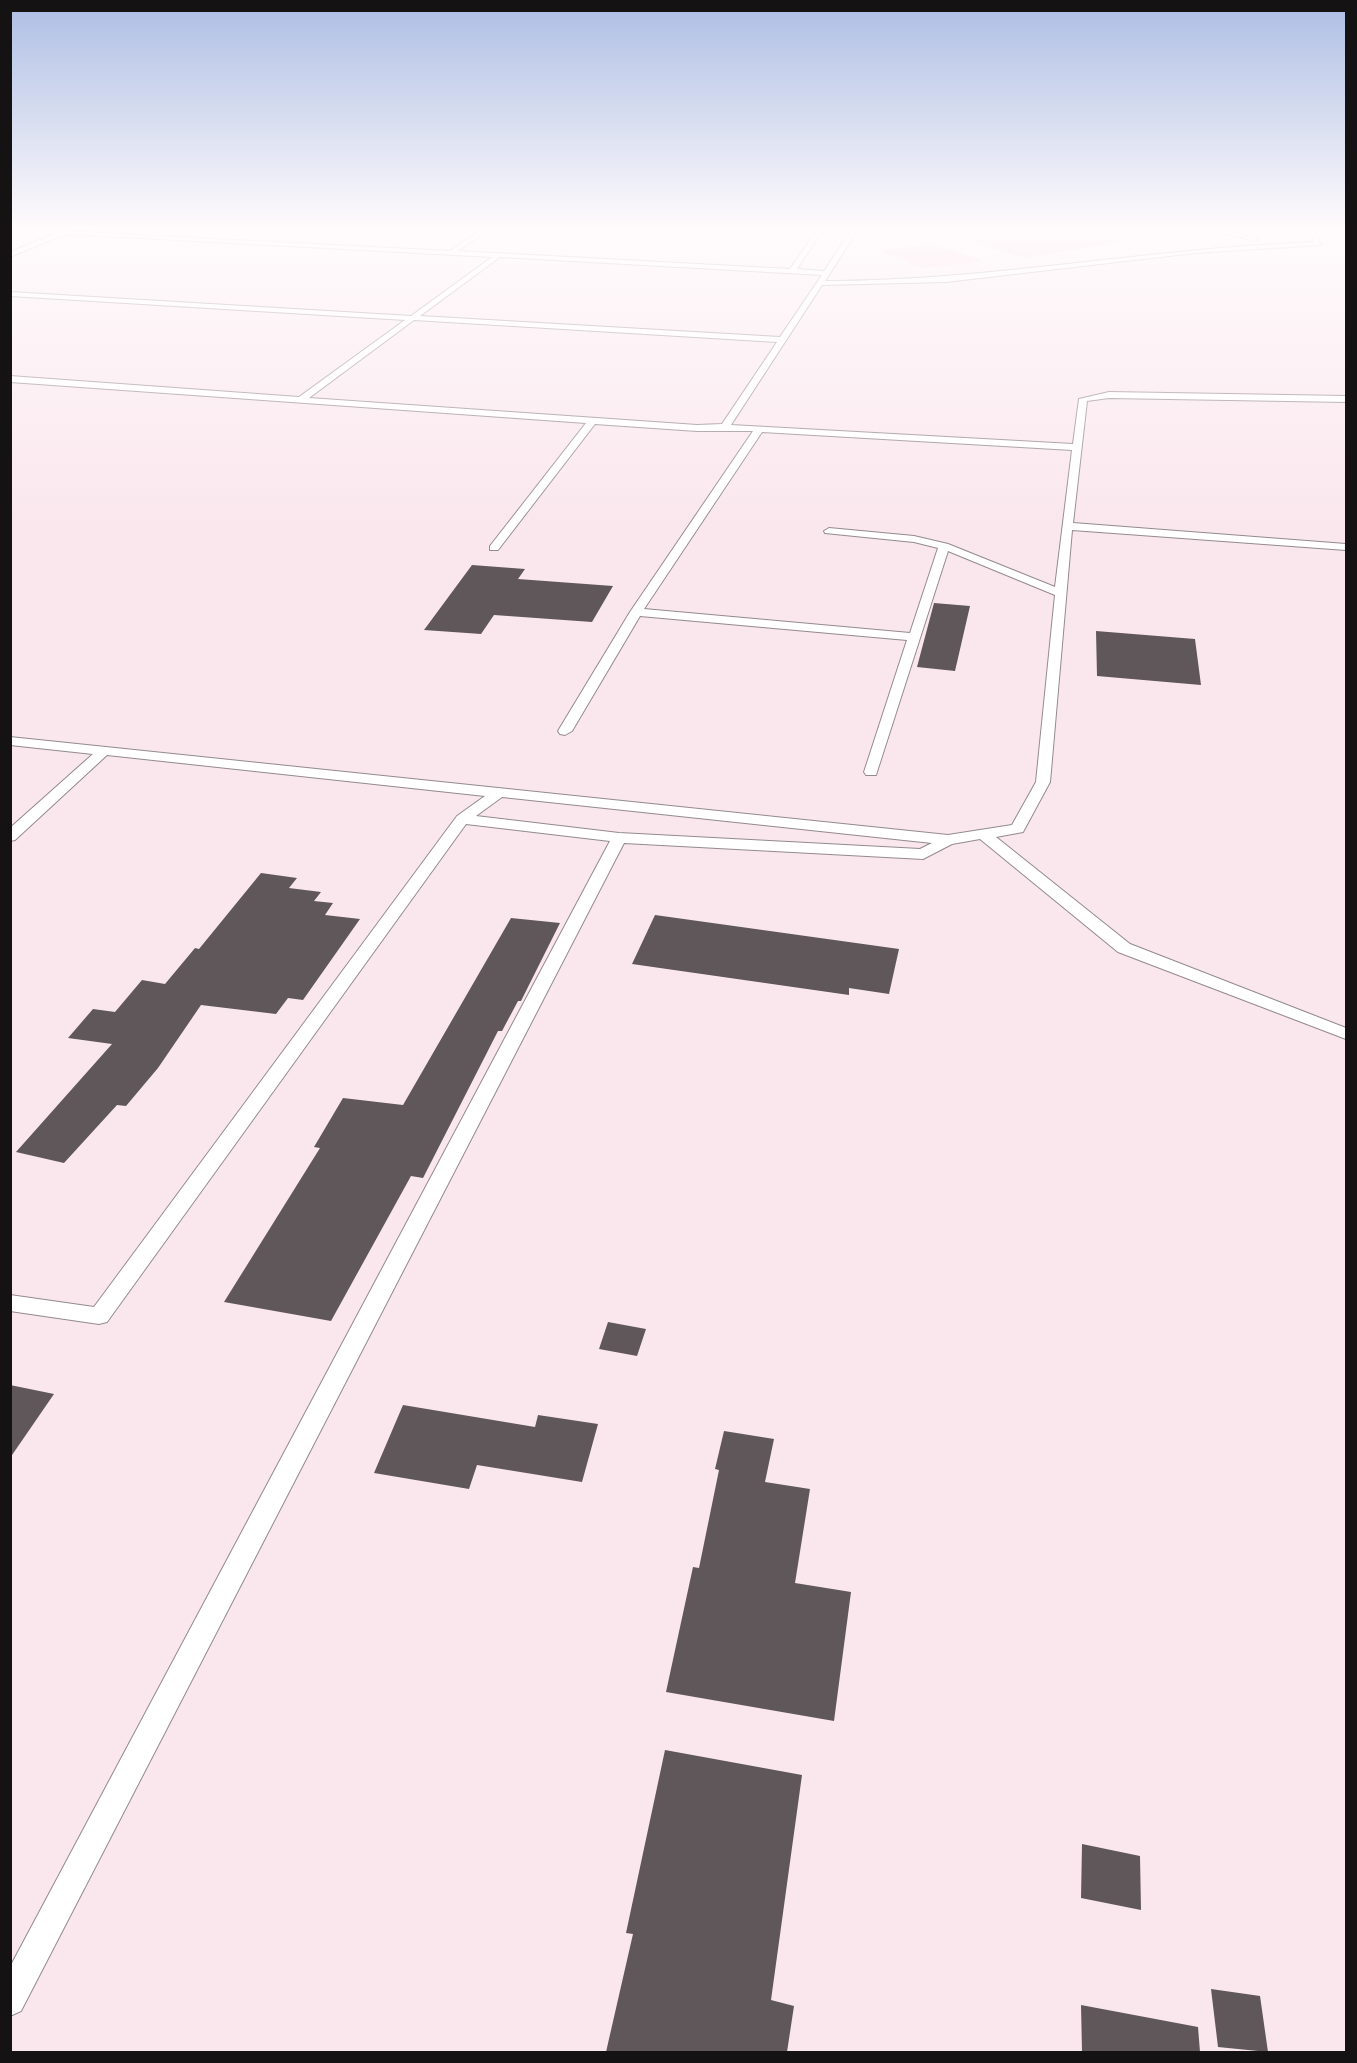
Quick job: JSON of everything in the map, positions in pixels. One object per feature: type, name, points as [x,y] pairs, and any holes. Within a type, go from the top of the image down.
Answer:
[{"type":"lane","points":[[300,400],[399,327]]},
{"type":"lane","points":[[568,327],[783,340]]},
{"type":"lane","points":[[725,427],[791,327]]},
{"type":"lane","points":[[10,379],[697,428],[725,427],[1077,447]]},
{"type":"lane","points":[[10,741],[948,840],[1018,829],[1043,782],[1067,526],[1083,399],[1109,395],[1347,399]]},
{"type":"lane","points":[[494,548],[593,420]]},
{"type":"lane","points":[[565,731],[636,612],[759,429]]},
{"type":"lane","points":[[1067,526],[1347,547]]},
{"type":"lane","points":[[829,531],[915,539],[944,546],[1061,593]]},
{"type":"lane","points":[[871,772],[944,546]]},
{"type":"lane","points":[[636,612],[914,638]]},
{"type":"lane","points":[[10,837],[103,752]]},
{"type":"lane","points":[[10,1303],[99,1316],[462,819],[498,793]]},
{"type":"lane","points":[[462,819],[620,838],[923,854],[948,840]]},
{"type":"lane","points":[[984,835],[1124,948],[1347,1034]]},
{"type":"lane","points":[[10,2001],[620,838]]},
{"type":"shaded area","points":[[11,327],[1346,327],[1346,2052],[11,2052]]},
{"type":"building","points":[[472,565],[525,569],[518,579],[613,586],[592,622],[494,615],[481,634],[424,630]]},
{"type":"building","points":[[934,603],[970,606],[955,671],[917,667]]},
{"type":"building","points":[[1096,631],[1195,639],[1201,685],[1097,676]]},
{"type":"building","points":[[261,873],[297,878],[289,888],[321,892],[314,901],[333,903],[325,915],[360,919],[303,1000],[288,998],[276,1014],[201,1005],[158,1068],[126,1106],[117,1105],[64,1163],[16,1152],[112,1044],[68,1038],[93,1009],[115,1012],[142,980],[165,984],[195,948],[199,949]]},
{"type":"building","points":[[655,915],[899,949],[889,994],[849,988],[849,995],[632,964]]},
{"type":"building","points":[[511,918],[560,923],[521,1001],[518,1001],[502,1031],[498,1031],[423,1178],[411,1176],[331,1321],[224,1302],[320,1148],[314,1147],[343,1098],[403,1105]]},
{"type":"building","points":[[608,1322],[646,1329],[637,1356],[599,1349]]},
{"type":"building","points":[[10,1385],[54,1394],[10,1458]]},
{"type":"building","points":[[403,1405],[535,1427],[538,1415],[598,1424],[582,1482],[477,1465],[469,1489],[374,1473]]},
{"type":"building","points":[[724,1431],[774,1439],[765,1482],[810,1489],[795,1583],[851,1592],[834,1721],[666,1692],[693,1567],[699,1568],[719,1470],[715,1469]]},
{"type":"building","points":[[665,1750],[802,1775],[771,2000],[794,2006],[787,2052],[606,2052],[633,1934],[626,1933]]},
{"type":"building","points":[[1082,1844],[1140,1856],[1141,1910],[1081,1898]]},
{"type":"building","points":[[1211,1989],[1260,1996],[1268,2052],[1218,2047]]},
{"type":"building","points":[[1081,2005],[1198,2027],[1200,2052],[1082,2052]]}]
